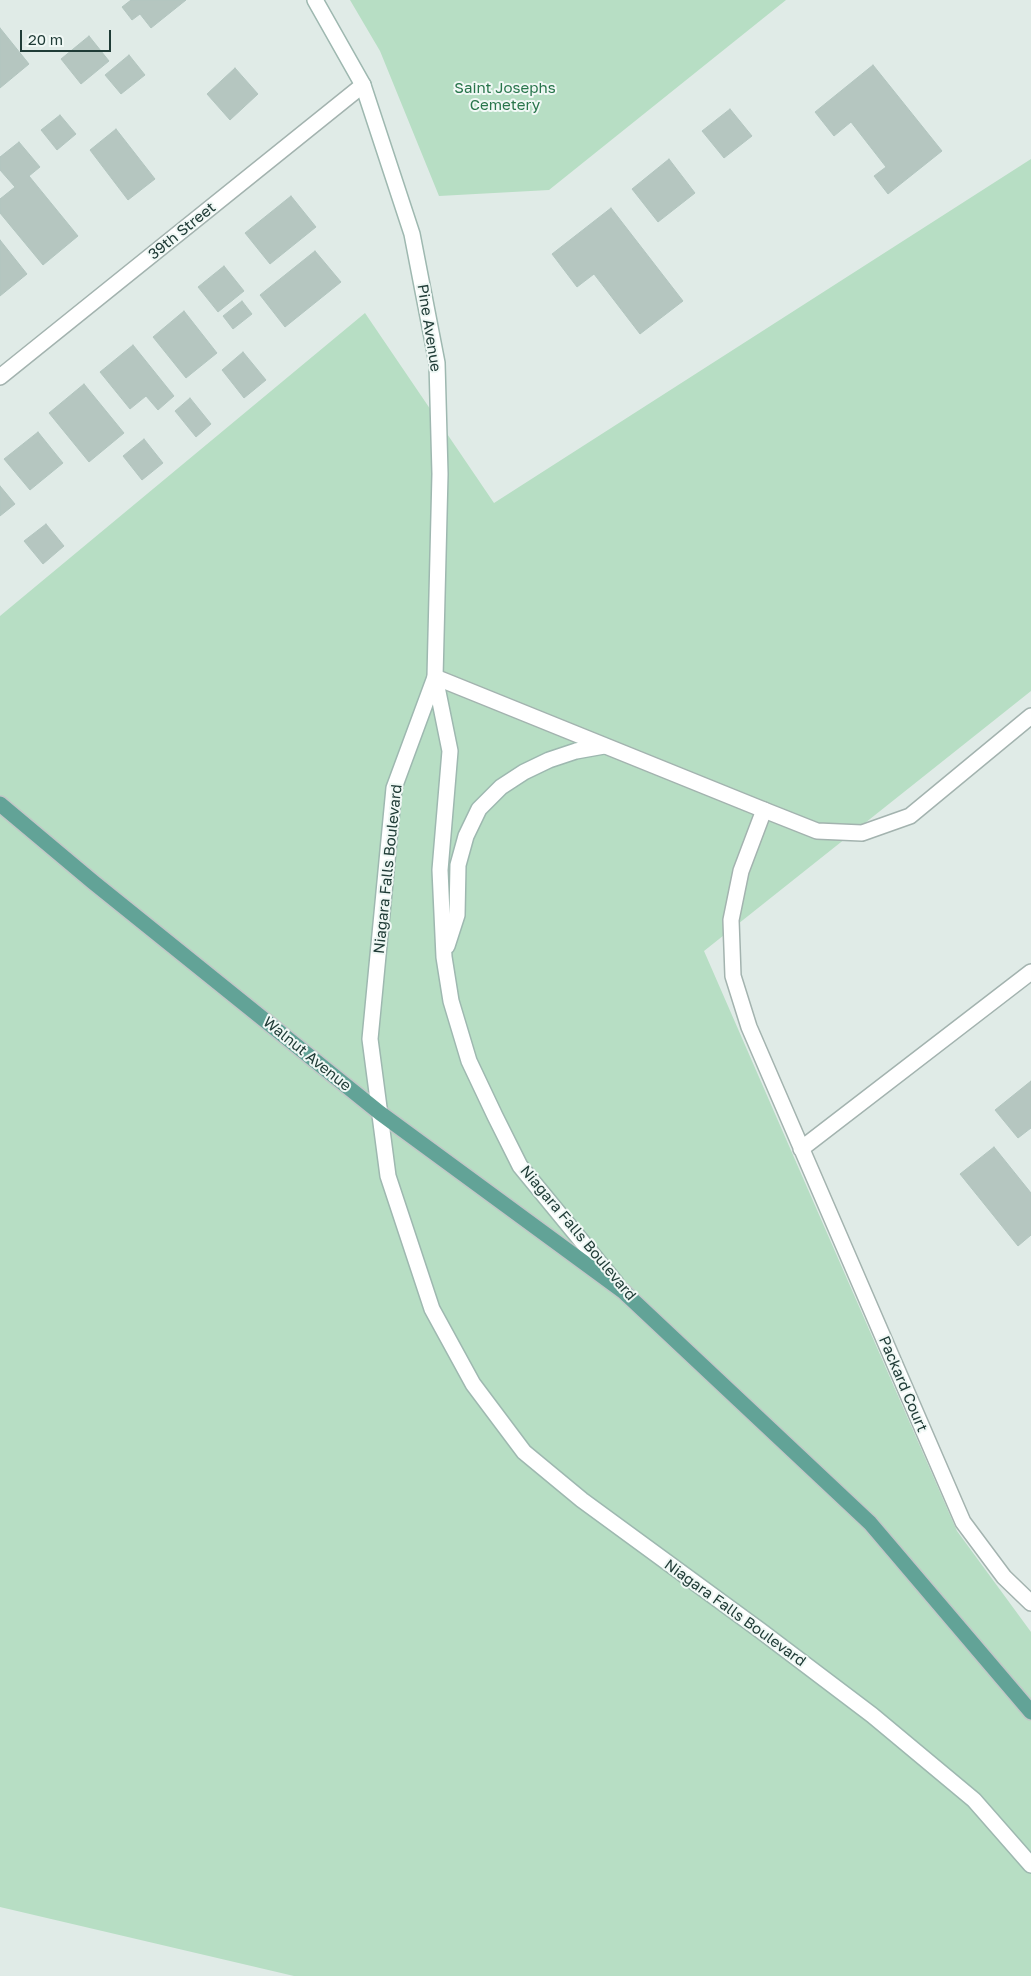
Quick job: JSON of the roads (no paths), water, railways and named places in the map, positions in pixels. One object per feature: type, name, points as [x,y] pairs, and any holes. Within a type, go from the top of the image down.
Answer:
[{"type":"main road","name":"Pine Avenue","points":[[315,0],[364,85],[412,234],[437,362],[440,474],[434,677]]},
{"type":"main road","name":"39th Street","points":[[0,377],[364,85]]},
{"type":"main road","points":[[434,677],[817,831],[862,833],[910,816],[1031,716]]},
{"type":"main road","name":"Niagara Falls Boulevard","points":[[434,677],[450,751],[440,870],[444,957],[451,1001],[469,1061],[516,1158],[552,1207],[624,1292],[870,1523],[1031,1712]]},
{"type":"main road","name":"Niagara Falls Boulevard","points":[[434,677],[394,788],[370,1039],[388,1176],[432,1309],[473,1384],[524,1452],[582,1500],[872,1715],[974,1800],[1031,1865]]},
{"type":"main road","points":[[444,957],[457,915],[458,865],[466,836],[479,809],[501,787],[524,772],[548,760],[576,751],[604,746]]},
{"type":"main road","name":"Walnut Avenue","points":[[0,804],[86,876],[380,1113],[624,1292]]},
{"type":"main road","name":"Packard Court","points":[[764,810],[741,871],[731,920],[733,976],[749,1027],[963,1522],[1004,1577],[1031,1603]]},
{"type":"main road","points":[[801,1149],[1031,972]]},
{"type":"park label","name":"Saint Josephs Cemetery","points":[[505,96]]}]
